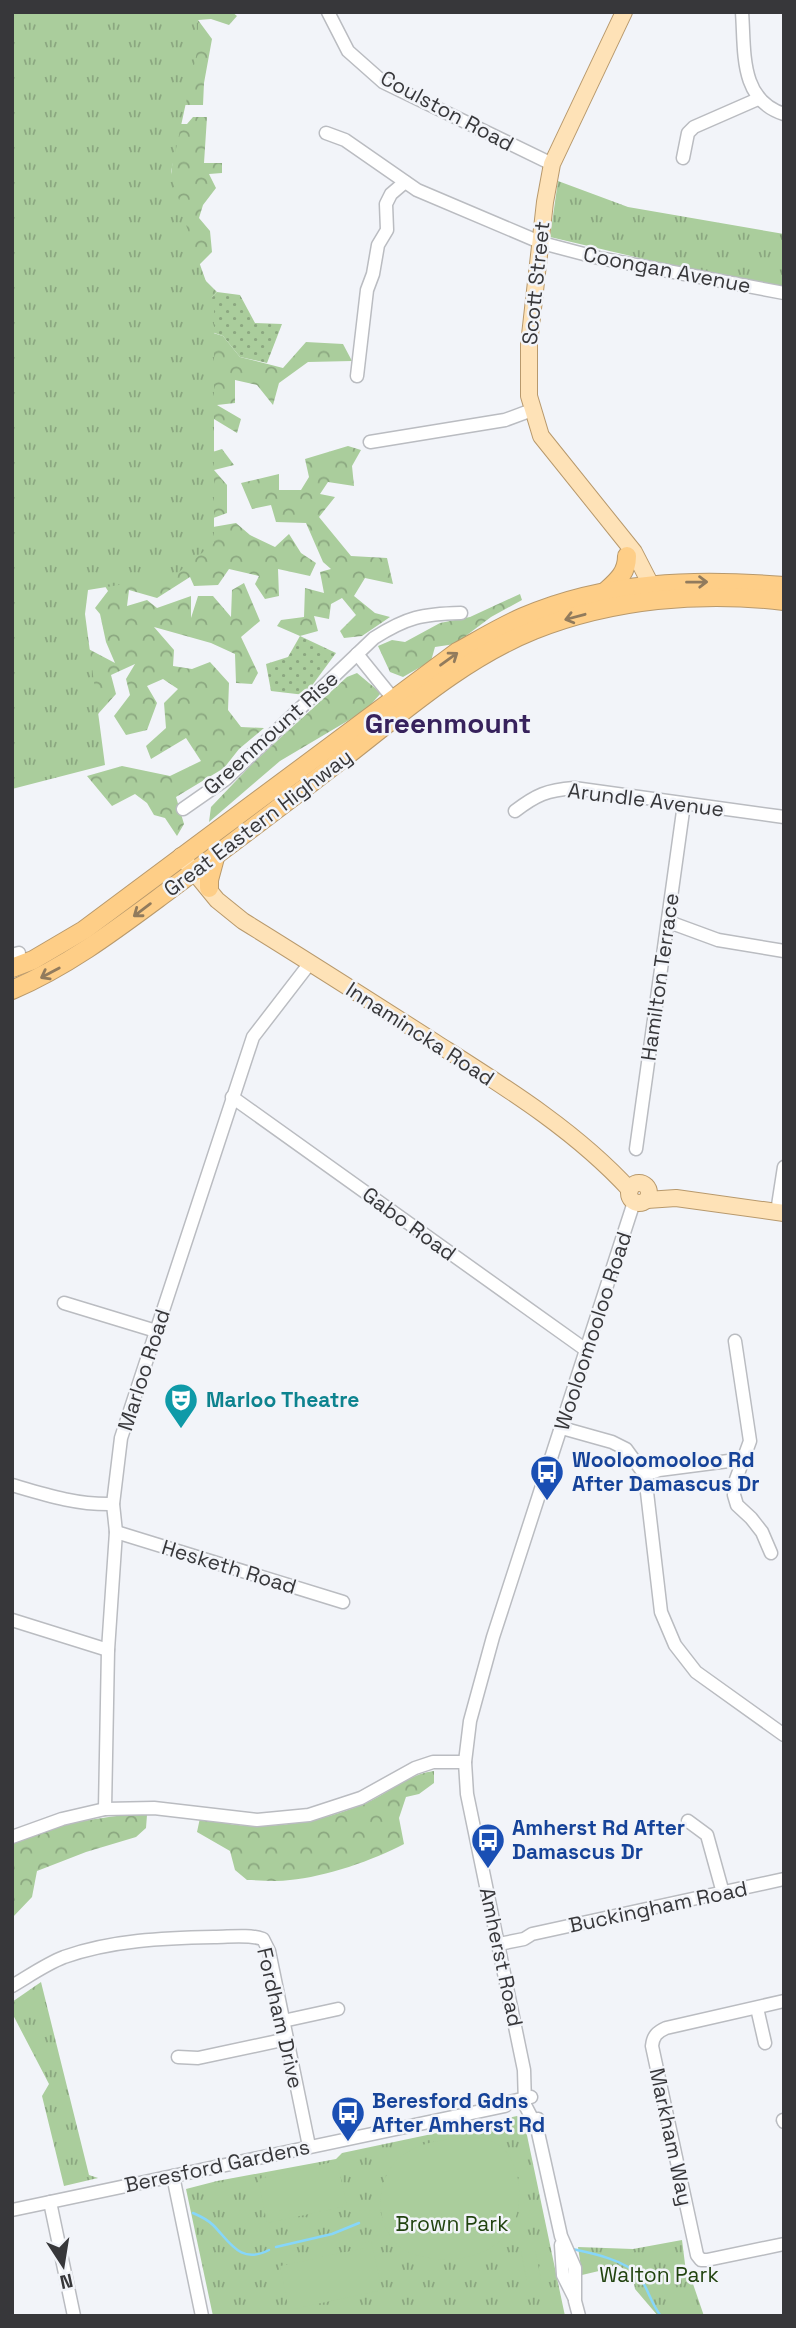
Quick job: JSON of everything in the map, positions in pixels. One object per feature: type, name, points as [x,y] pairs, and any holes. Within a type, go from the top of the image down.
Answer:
[{"type":"highway","points":[[605,592],[627,566],[625,548]]},
{"type":"highway","name":"Great Eastern Highway","points":[[14,959],[33,960],[84,930],[178,858],[398,705],[532,631],[646,593],[723,582],[784,586]]},
{"type":"highway","name":"Great Eastern Highway","points":[[12,990],[72,961],[185,879],[398,705],[457,652],[505,625],[551,606],[605,592],[784,601]]},
{"type":"highway","points":[[185,879],[208,894],[216,854]]},
{"type":"main road","name":"Scott Street","points":[[624,12],[552,164],[545,202],[529,344],[529,396],[541,436],[625,548],[646,593]]},
{"type":"main road","name":"Innamincka Road","points":[[178,858],[185,879],[243,921],[573,1134],[619,1176],[624,1175],[638,1198],[667,1194],[676,1198],[781,1213]]},
{"type":"street","name":"Coulston Road","points":[[328,12],[348,51],[383,82],[552,164]]},
{"type":"street","points":[[742,12],[746,68],[758,99],[769,108],[784,114]]},
{"type":"street","points":[[683,158],[688,133],[694,127],[758,99]]},
{"type":"street","name":"Coongan Avenue","points":[[326,133],[345,140],[417,190],[542,243],[599,258],[784,293]]},
{"type":"street","points":[[358,376],[367,290],[378,245],[387,230],[386,204],[391,194],[405,182]]},
{"type":"street","points":[[370,442],[505,420],[532,410]]},
{"type":"street","name":"Greenmount Rise","points":[[183,809],[226,779],[374,638],[405,621],[433,614],[461,613]]},
{"type":"street","name":"Greenmount Rise","points":[[357,654],[398,705]]},
{"type":"street","name":"Arundle Avenue","points":[[515,811],[538,794],[554,789],[574,788],[784,817]]},
{"type":"street","name":"Hamilton Terrace","points":[[636,1149],[684,804]]},
{"type":"street","points":[[668,922],[718,940],[784,951]]},
{"type":"street","name":"Marloo Road","points":[[105,1810],[108,1650],[116,1532],[113,1504],[121,1438],[253,1037],[310,963]]},
{"type":"street","name":"Gabo Road","points":[[232,1097],[586,1350]]},
{"type":"street","points":[[781,1213],[784,1167]]},
{"type":"street","name":"Wooloomooloo Road","points":[[465,1762],[473,1704],[586,1350],[638,1198]]},
{"type":"street","points":[[64,1303],[156,1331]]},
{"type":"street","points":[[735,1341],[750,1441],[735,1482],[734,1495],[737,1505],[762,1532],[771,1553]]},
{"type":"street","points":[[562,1428],[612,1442],[626,1449],[645,1475],[661,1612],[675,1645],[696,1672],[784,1735]]},
{"type":"street","points":[[645,1475],[659,1470],[744,1459]]},
{"type":"street","points":[[12,1485],[65,1501],[89,1505],[113,1504]]},
{"type":"street","name":"Hesketh Road","points":[[116,1532],[343,1602]]},
{"type":"street","points":[[12,1620],[108,1650]]},
{"type":"street","points":[[12,1837],[62,1819],[105,1810],[154,1808],[231,1818],[284,1819],[334,1808],[361,1798],[415,1768],[433,1762],[465,1762]]},
{"type":"street","name":"Amherst Road","points":[[465,1762],[469,1808],[524,2070],[528,2101],[537,2128],[561,2236],[562,2271],[579,2316]]},
{"type":"street","points":[[688,1821],[707,1835],[723,1892]]},
{"type":"street","name":"Buckingham Road","points":[[498,1941],[524,1939],[532,1934],[784,1879]]},
{"type":"street","name":"Fordham Drive","points":[[12,1986],[66,1956],[134,1942],[181,1938],[263,1939],[267,1945],[309,2146]]},
{"type":"street","name":"Markham Way","points":[[784,2001],[666,2028],[658,2032],[652,2046],[697,2255],[701,2260],[707,2260],[784,2244]]},
{"type":"street","points":[[757,2008],[765,2043]]},
{"type":"street","points":[[283,2021],[338,2009]]},
{"type":"street","points":[[178,2057],[198,2058],[287,2039]]},
{"type":"street","name":"Beresford Gardens","points":[[12,2210],[505,2106],[509,2102],[528,2101]]},
{"type":"street","points":[[173,2176],[202,2316]]},
{"type":"street","points":[[50,2202],[74,2316]]},
{"type":"green space","points":[[12,12],[198,12],[198,47],[171,172],[187,228],[214,304],[214,543],[174,576],[88,590],[85,614],[105,765],[12,789]]},
{"type":"green space","points":[[157,12],[232,12],[237,16],[229,25],[211,19],[198,20],[212,39],[203,105],[184,105]]},
{"type":"green space","points":[[193,117],[207,117],[204,163],[222,163],[222,173],[209,174],[216,188],[203,205],[199,218],[210,231],[212,252],[198,266],[205,280],[217,292],[206,304],[178,463],[222,449],[234,465],[214,470],[227,485],[227,513],[205,521],[213,527],[236,523],[250,535],[275,547],[289,534],[301,553],[316,563],[310,576],[278,569],[279,596],[265,599],[255,584],[259,576],[229,569],[218,585],[194,586],[190,577],[157,598],[129,590],[127,606],[147,600],[157,608],[191,596],[191,618],[198,596],[213,596],[231,617],[232,590],[244,583],[260,621],[241,637],[258,673],[252,684],[236,683],[235,654],[211,643],[154,627],[174,650],[173,666],[192,669],[210,662],[229,683],[228,710],[241,727],[264,728],[239,749],[224,768],[176,797],[184,824],[177,836],[165,818],[154,815],[147,803],[135,794],[112,806],[87,776],[122,766],[170,776],[201,761],[186,738],[151,759],[146,746],[166,728],[164,703],[178,689],[163,679],[147,686],[157,703],[147,730],[126,735],[114,716],[130,695],[126,679],[135,664],[111,675],[116,694],[98,714],[12,540],[72,588],[79,644],[115,663],[106,642],[100,614],[95,608],[108,591],[103,583],[131,517],[177,124],[187,124]]},
{"type":"green space","points":[[558,181],[628,207],[784,234],[784,288],[716,276],[550,237]]},
{"type":"green space","points":[[217,292],[240,295],[255,323],[282,324],[267,363],[240,357],[223,336],[195,326],[206,304]]},
{"type":"green space","points":[[207,331],[223,336],[240,357],[283,368],[306,342],[343,344],[352,361],[308,362],[279,383],[273,405],[257,385],[235,380],[235,403],[217,405],[241,419],[237,433],[209,416]]},
{"type":"green space","points":[[348,446],[361,450],[352,466],[354,486],[328,482],[320,494],[335,497],[319,517],[351,556],[387,558],[393,584],[365,578],[354,596],[375,613],[390,617],[362,636],[344,638],[340,631],[356,615],[342,598],[331,604],[329,619],[314,616],[318,631],[300,636],[277,626],[281,620],[304,617],[305,588],[324,593],[320,572],[331,569],[323,562],[306,523],[276,522],[271,505],[252,509],[241,483],[279,474],[279,490],[301,490],[309,477],[305,459]]},
{"type":"green space","points":[[520,594],[522,600],[491,617],[455,644],[435,647],[431,661],[403,677],[390,672],[378,646],[392,640],[405,642],[440,623],[470,617]]},
{"type":"green space","points":[[300,636],[336,653],[305,695],[271,691],[266,664],[288,657]]},
{"type":"green space","points":[[357,673],[381,693],[366,710],[280,761],[209,822],[211,807],[253,763],[347,677]]},
{"type":"green space","points":[[434,1771],[434,1783],[419,1794],[406,1797],[399,1818],[404,1844],[334,1872],[285,1881],[247,1880],[235,1870],[230,1851],[197,1832],[200,1818],[233,1824],[271,1826],[336,1814],[366,1803],[407,1780]]},
{"type":"green space","points":[[132,1814],[147,1815],[146,1828],[136,1837],[37,1871],[32,1897],[12,1918],[12,1845],[40,1831],[55,1827]]},
{"type":"green space","points":[[41,1982],[89,2175],[98,2178],[64,2186],[42,2096],[49,2084],[12,2013],[12,2002]]},
{"type":"green space","name":"Brown Park","points":[[517,2116],[524,2121],[565,2316],[213,2316],[186,2189],[336,2159],[342,2153]]},
{"type":"green space","points":[[473,2137],[503,2148],[515,2167],[519,2202],[513,2225],[507,2234],[487,2250],[463,2258],[425,2257],[399,2247],[383,2222],[381,2206],[386,2176],[394,2163],[422,2145]]},
{"type":"green space","points":[[337,2161],[347,2206],[267,2223],[258,2179]]},
{"type":"green space","name":"Walton Park","points":[[682,2240],[686,2272],[692,2281],[704,2316],[658,2316],[635,2289],[633,2278],[620,2266],[582,2275],[578,2247],[633,2249]]},
{"type":"green space","points":[[371,2241],[382,2290],[289,2310],[280,2266],[365,2248],[365,2243]]},
{"type":"green space","points":[[535,2249],[541,2280],[527,2282],[521,2251]]},
{"type":"waterway","points":[[193,2213],[211,2223],[236,2250],[250,2255],[269,2250]]},
{"type":"waterway","points":[[276,2247],[332,2234],[359,2223]]},
{"type":"waterway","points":[[572,2249],[608,2258],[633,2270],[661,2316]]},
{"type":"place","name":"Marloo Theatre","points":[[181,1430]]},
{"type":"place","name":"Wooloomooloo Rd After Damascus Dr","points":[[547,1502]]},
{"type":"place","name":"Amherst Rd After Damascus Dr","points":[[488,1870]]},
{"type":"place","name":"Beresford Gdns After Amherst Rd","points":[[348,2143]]},
{"type":"district","name":"Greenmount","points":[[448,723]]}]
